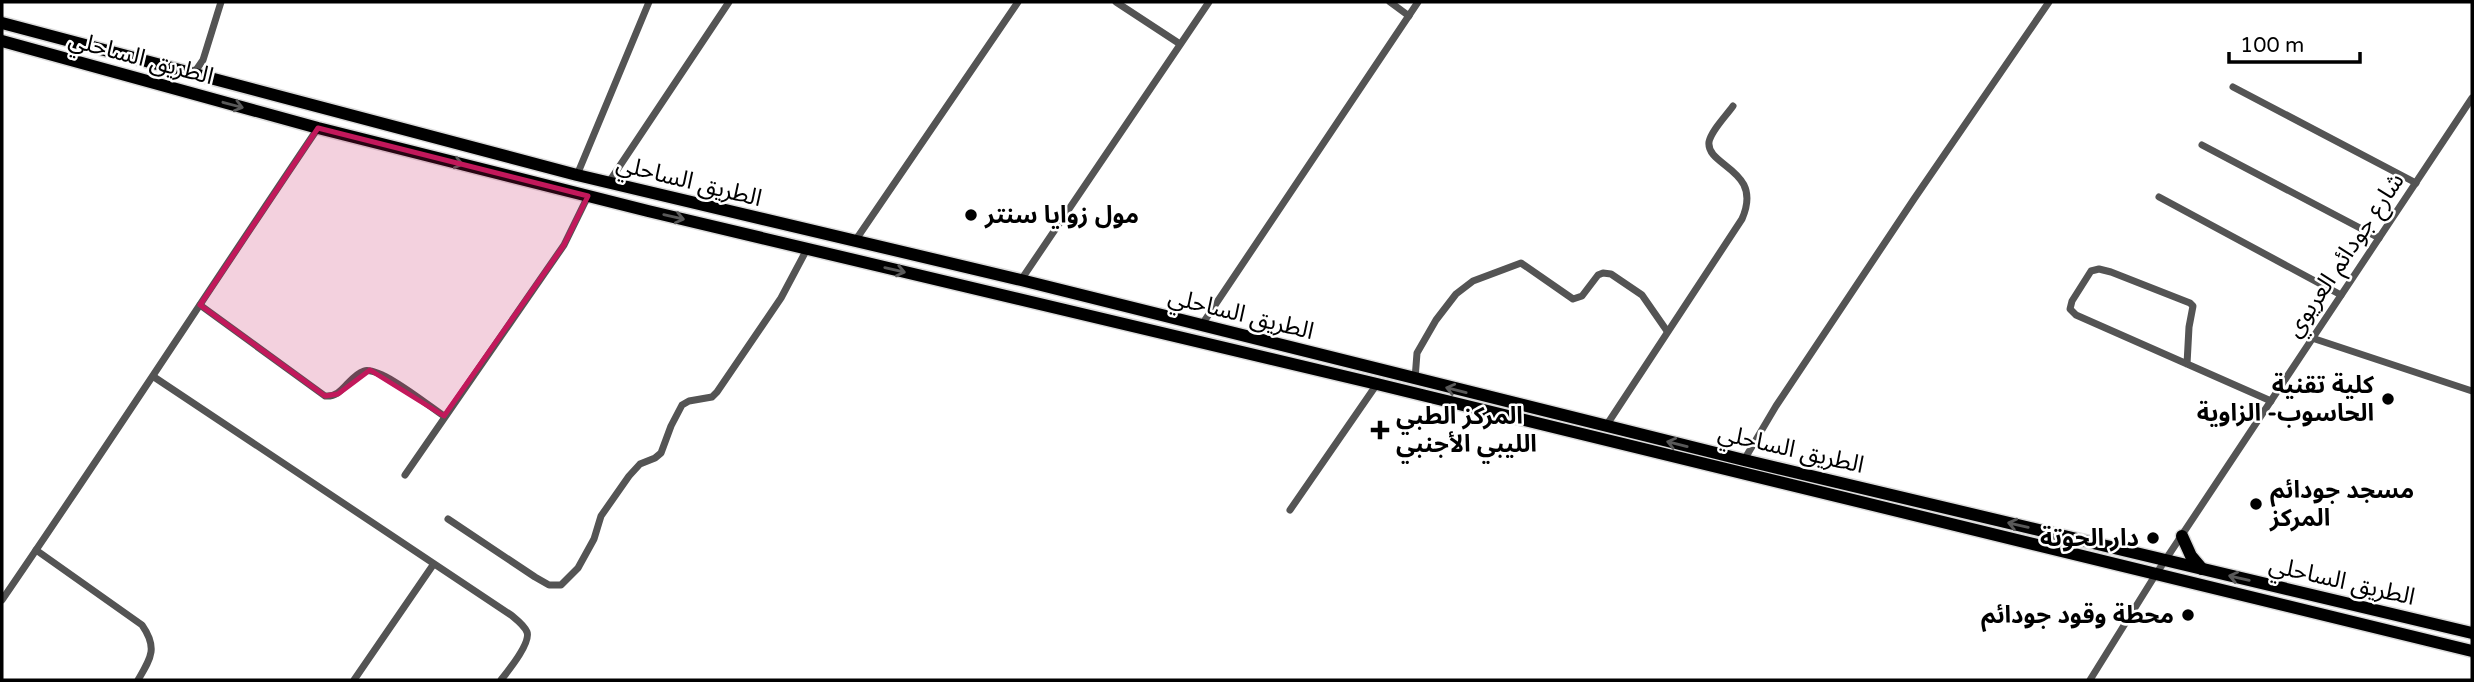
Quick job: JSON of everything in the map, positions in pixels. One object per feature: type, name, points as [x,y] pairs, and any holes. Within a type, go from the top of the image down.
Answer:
[{"type":"highway","name":"الطريق الساحلي","points":[[2,23],[577,175],[854,243],[1021,280],[1744,460],[2472,633]]},
{"type":"highway","name":"الطريق الساحلي","points":[[2,41],[318,128],[589,196],[1377,384],[2472,651]]},
{"type":"highway","points":[[2182,536],[2202,569]]},
{"type":"street","points":[[194,73],[204,60],[221,2]]},
{"type":"street","points":[[577,175],[649,2]]},
{"type":"street","points":[[609,182],[729,2]]},
{"type":"street","points":[[854,243],[1018,2]]},
{"type":"street","points":[[1116,2],[1181,44]]},
{"type":"street","points":[[1021,280],[1209,2]]},
{"type":"street","points":[[1390,2],[1409,16]]},
{"type":"street","points":[[1201,326],[1418,2]]},
{"type":"street","points":[[1744,460],[1776,406],[2049,2]]},
{"type":"street","points":[[2233,87],[2416,183]]},
{"type":"street","name":"شارع جودائم العريوي","points":[[2090,680],[2156,574],[2472,98]]},
{"type":"street","points":[[1605,426],[1748,206],[1745,186],[1741,179],[1710,150],[1709,141],[1733,106]]},
{"type":"street","points":[[2,600],[154,377],[318,128]]},
{"type":"street","points":[[2202,145],[2379,238]]},
{"type":"street","points":[[405,475],[564,245],[589,196]]},
{"type":"street","points":[[2159,197],[2341,295]]},
{"type":"street","points":[[448,519],[535,577],[550,585],[561,585],[578,568],[594,539],[601,516],[629,476],[640,464],[661,453],[679,408],[685,402],[712,397],[717,391],[781,298],[807,249]]},
{"type":"street","points":[[1415,379],[1417,353],[1436,320],[1456,294],[1473,281],[1514,264],[1525,265],[1573,299],[1582,296],[1598,275],[1611,274],[1642,295],[1667,331]]},
{"type":"street","points":[[2187,364],[2193,306],[2190,303],[2111,272],[2099,269],[2091,271],[2072,301],[2070,309],[2076,316],[2271,401]]},
{"type":"street","points":[[200,306],[324,396],[338,394],[363,371],[370,370],[388,378],[444,416]]},
{"type":"street","points":[[2312,338],[2472,391]]},
{"type":"street","points":[[154,377],[511,615],[526,629],[528,637],[501,680]]},
{"type":"street","points":[[1290,510],[1377,384]]},
{"type":"street","points":[[36,550],[142,625],[153,651],[138,680]]},
{"type":"street","points":[[354,680],[433,565]]},
{"type":"highlighted area","points":[[318,128],[588,196],[564,245],[444,416],[370,370],[338,394],[325,396],[200,305]]},
{"type":"place","name":"مول زوايا سنتر","points":[[971,215]]},
{"type":"place","name":"كلية تقنية الحاسوب- الزاوية","points":[[2388,399]]},
{"type":"place","name":"المركز الطبي الليبي الأجنبي","points":[[1380,430]]},
{"type":"place","name":"مسجد جودائم المركز","points":[[2256,504]]},
{"type":"place","name":"دار الحوتة","points":[[2153,538]]},
{"type":"place","name":"محطة وقود جودائم","points":[[2188,615]]}]
